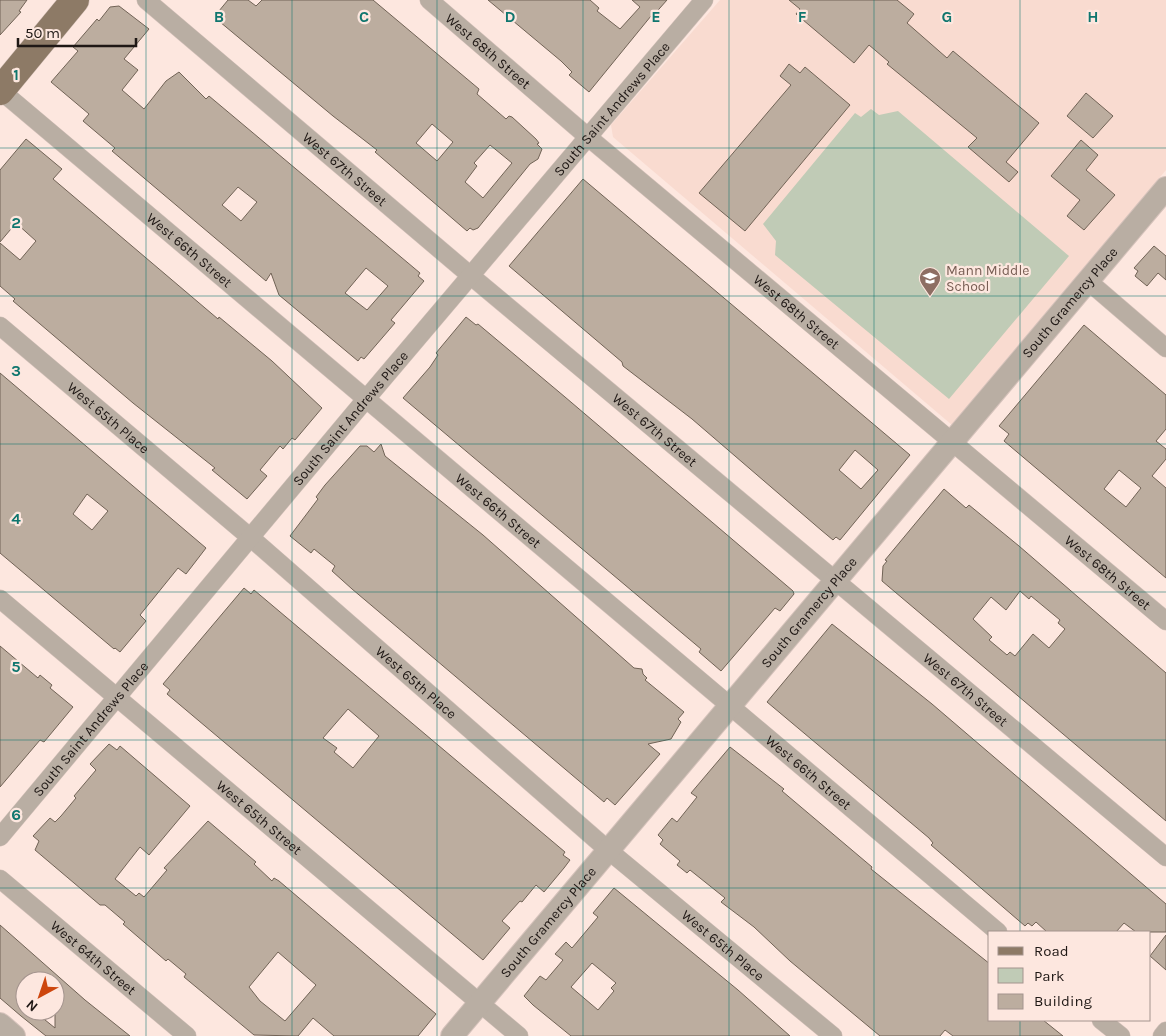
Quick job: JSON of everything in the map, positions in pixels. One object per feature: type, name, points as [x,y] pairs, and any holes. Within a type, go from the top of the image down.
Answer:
[{"type":"main road","points":[[0,90],[75,0]]},
{"type":"street","name":"West 67th Street","points":[[146,0],[472,276],[1166,857]]},
{"type":"street","name":"West 68th Street","points":[[429,0],[588,137],[1166,621]]},
{"type":"street","name":"South Saint Andrews Place","points":[[0,837],[366,399],[704,0]]},
{"type":"street","name":"West 66th Street","points":[[0,90],[997,931]]},
{"type":"street","name":"South Gramercy Place","points":[[452,1036],[1166,188]]},
{"type":"street","points":[[1088,281],[1166,348]]},
{"type":"street","name":"West 65th Place","points":[[0,326],[251,538],[608,850],[833,1036]]},
{"type":"street","name":"West 65th Street","points":[[0,599],[519,1036]]},
{"type":"street","name":"West 64th Street","points":[[0,879],[187,1036]]},
{"type":"street","points":[[1103,1021],[1121,1036]]},
{"type":"street","points":[[0,1024],[14,1036]]},
{"type":"street","points":[[1162,1036],[1166,1031]]},
{"type":"shaded area","name":"Mann Middle School","points":[[720,0],[1166,0],[1166,170],[952,425],[613,137],[611,125]]},
{"type":"green space","points":[[871,109],[879,115],[898,111],[1069,256],[949,399],[775,255],[776,241],[763,224],[855,113],[861,117]]},
{"type":"building","points":[[0,0],[27,0],[19,11],[21,12],[0,35]]},
{"type":"building","points":[[228,0],[248,0],[256,6],[262,0],[373,0],[479,89],[477,94],[506,119],[509,116],[512,117],[536,139],[539,143],[537,144],[542,149],[538,159],[530,164],[478,228],[473,230],[470,228],[467,231],[375,152],[377,150],[214,17]],"holes":[[[432,124],[453,142],[437,161],[416,143]],[[490,145],[512,163],[483,198],[465,182],[477,166],[474,163]]]},
{"type":"building","points":[[488,0],[590,0],[599,8],[597,11],[620,29],[640,7],[632,0],[667,0],[651,16],[589,92],[569,75],[572,72],[561,61]]},
{"type":"building","points":[[789,0],[897,0],[914,14],[907,23],[947,58],[953,51],[1039,123],[1006,162],[1018,172],[1009,182],[968,147],[977,138],[887,64],[889,62],[869,45],[854,63],[796,14],[800,9]]},
{"type":"building","points":[[119,6],[149,29],[124,59],[138,70],[122,90],[144,109],[166,81],[179,72],[206,99],[209,96],[420,273],[418,276],[424,281],[391,320],[395,323],[364,359],[361,357],[358,361],[279,295],[271,273],[266,281],[112,151],[115,148],[83,121],[89,114],[51,82],[78,51],[73,47],[110,7]],"holes":[[[238,187],[257,202],[241,221],[222,205]],[[366,268],[388,286],[367,310],[345,293]]]},
{"type":"building","points":[[789,64],[800,73],[805,67],[850,105],[745,231],[699,193],[791,85],[780,76]]},
{"type":"building","points":[[1086,93],[1113,116],[1093,138],[1067,116]]},
{"type":"building","points":[[26,139],[62,169],[53,179],[218,319],[219,317],[272,361],[322,408],[295,440],[292,438],[283,449],[280,446],[260,470],[267,476],[247,499],[212,470],[215,468],[133,403],[13,301],[15,299],[0,286],[0,243],[20,260],[36,241],[16,223],[0,242],[0,170]]},
{"type":"building","points":[[1081,140],[1098,155],[1086,170],[1115,195],[1084,230],[1067,216],[1080,200],[1051,176]]},
{"type":"building","points":[[583,179],[910,455],[840,540],[836,537],[833,540],[692,419],[623,366],[622,362],[509,266]],"holes":[[[855,450],[878,470],[861,489],[839,470]]]},
{"type":"building","points":[[1154,246],[1166,256],[1166,280],[1158,273],[1147,286],[1135,276],[1138,271],[1134,268]]},
{"type":"building","points":[[466,317],[476,325],[478,324],[793,591],[794,594],[780,611],[775,608],[721,671],[699,652],[701,649],[403,398],[430,367],[438,355],[436,353]]},
{"type":"building","points":[[1084,325],[1166,395],[1166,429],[1156,441],[1166,449],[1166,459],[1152,476],[1166,488],[1166,578],[1004,441],[1009,434],[999,426]],"holes":[[[1119,470],[1141,488],[1126,507],[1104,489]]]},
{"type":"building","points":[[0,373],[206,548],[186,574],[178,568],[140,615],[146,621],[120,652],[114,649],[0,553]],"holes":[[[87,494],[108,511],[92,530],[73,514]]]},
{"type":"building","points":[[381,444],[385,456],[483,535],[634,668],[642,669],[643,674],[647,678],[645,680],[684,712],[678,719],[681,722],[671,739],[648,744],[660,754],[615,805],[607,798],[604,802],[352,589],[332,571],[335,566],[314,549],[311,553],[290,536],[318,499],[316,497],[325,485],[360,446],[367,446],[374,452]]},
{"type":"building","points":[[944,489],[966,508],[969,505],[1019,546],[1166,673],[1166,821],[882,581],[883,566],[887,561],[885,560]],"holes":[[[1020,591],[1029,599],[1031,596],[1054,615],[1060,620],[1058,623],[1065,629],[1049,648],[1033,634],[1015,656],[1010,652],[1007,655],[989,640],[992,637],[973,619],[991,597],[1006,610]]]},
{"type":"building","points":[[244,588],[251,594],[254,590],[565,852],[563,855],[570,860],[544,892],[536,885],[502,921],[510,928],[483,960],[167,694],[170,690],[163,684]],"holes":[[[348,709],[379,736],[353,768],[334,752],[337,748],[323,738]]]},
{"type":"building","points":[[832,624],[932,704],[1166,904],[1166,932],[1135,931],[1124,923],[1117,931],[1046,931],[1036,922],[1032,926],[1028,923],[1025,926],[931,845],[933,843],[929,838],[767,702]]},
{"type":"building","points":[[0,646],[38,678],[40,675],[52,685],[50,688],[73,707],[44,742],[40,740],[0,787]]},
{"type":"building","points":[[109,744],[117,750],[120,746],[190,806],[149,855],[140,847],[115,879],[136,896],[139,893],[144,897],[167,870],[164,868],[208,821],[256,862],[254,864],[272,881],[274,878],[279,881],[436,1014],[418,1036],[334,1036],[313,1018],[298,1036],[254,1035],[184,977],[186,974],[168,959],[166,961],[123,924],[125,922],[105,905],[100,905],[35,850],[39,841],[33,836],[50,818],[55,822],[76,798],[74,796],[96,770],[90,764]],"holes":[[[278,952],[316,985],[285,1021],[260,1001],[249,987]]]},
{"type":"building","points":[[730,747],[784,789],[782,791],[872,867],[871,869],[988,962],[988,1021],[1044,1021],[1063,1036],[953,1036],[945,1030],[940,1036],[880,1036],[790,961],[754,927],[721,902],[725,898],[690,870],[687,873],[677,865],[680,861],[660,844],[663,840],[658,835],[672,818],[677,822],[697,797],[691,793]]},
{"type":"building","points":[[614,888],[738,990],[790,1036],[571,1036],[524,996],[540,976],[546,980],[563,960],[555,954],[566,942],[572,948],[598,917],[593,913]],"holes":[[[592,963],[616,983],[611,988],[614,991],[598,1010],[571,987]]]},
{"type":"building","points":[[0,925],[52,971],[15,971],[15,1011],[0,998]]},
{"type":"building","points":[[1166,935],[1166,970],[1151,957]]},
{"type":"building","points":[[65,982],[130,1036],[46,1036],[27,1021],[46,1021],[55,1028],[55,1021],[65,1021]]},
{"type":"place","name":"Mann Middle School","points":[[930,297]]}]
